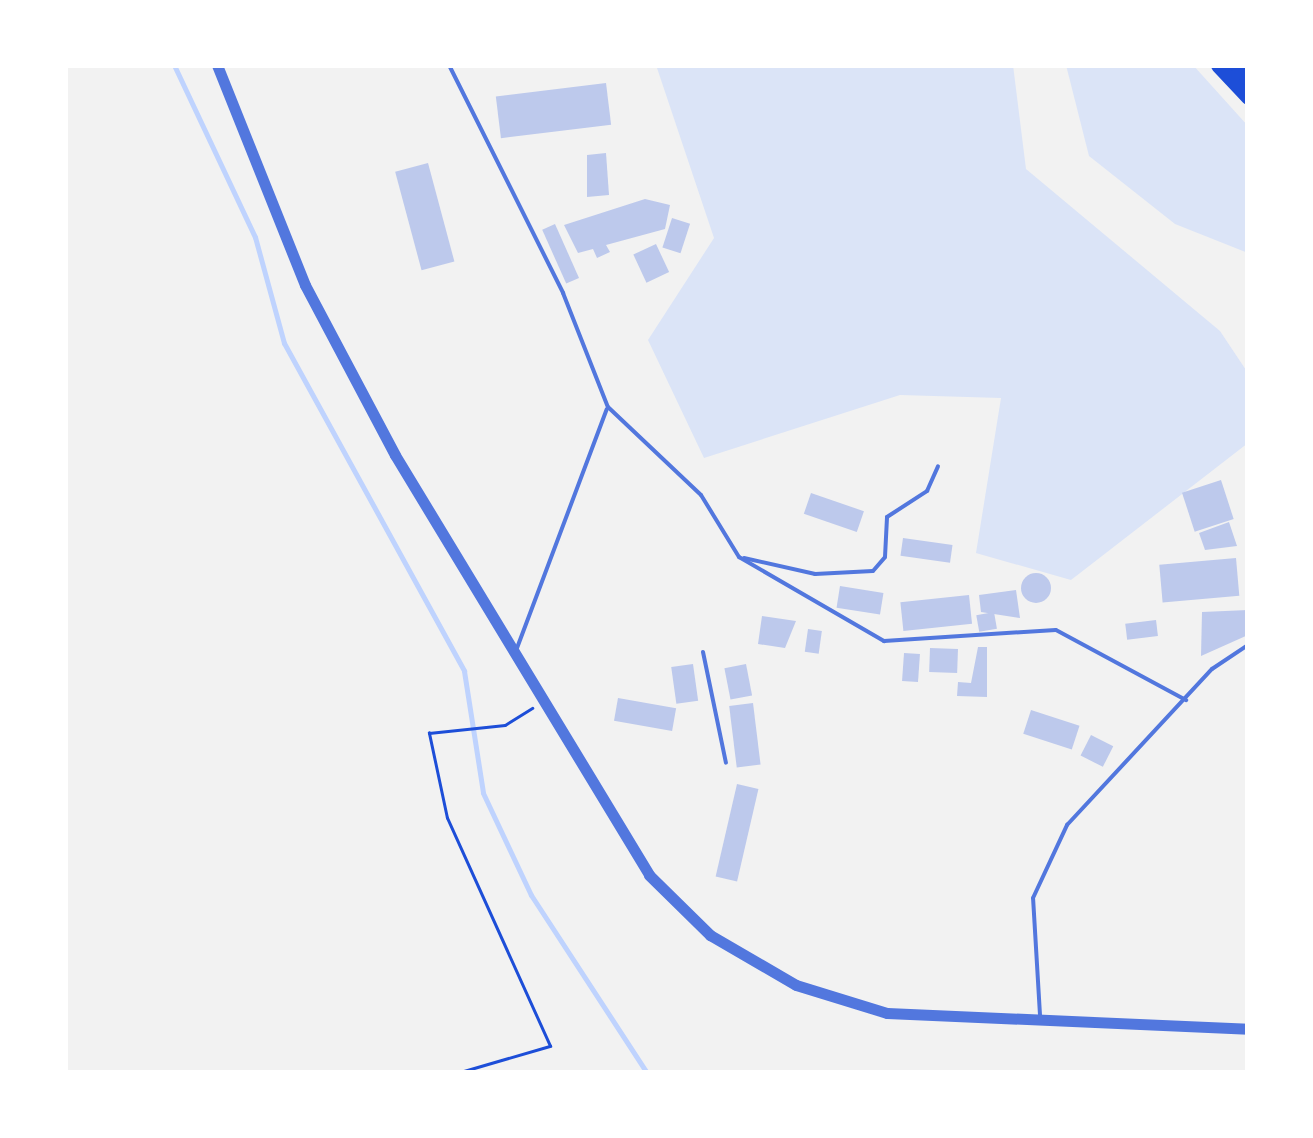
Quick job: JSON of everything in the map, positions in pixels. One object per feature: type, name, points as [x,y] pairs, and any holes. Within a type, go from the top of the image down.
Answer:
[{"type":"highway","points":[[1218,65],[1248,97]]},
{"type":"highway","points":[[1237,65],[1248,78]]},
{"type":"street","points":[[216,65],[306,285],[542,702],[649,875],[710,935],[796,985],[887,1013],[1040,1025],[1248,1028]]},
{"type":"lane","points":[[449,65],[563,293],[608,407],[701,495],[739,557],[884,641],[1056,630],[1186,700]]},
{"type":"lane","points":[[516,652],[528,602],[608,407]]},
{"type":"lane","points":[[739,557],[815,574],[873,571],[884,557],[887,518],[927,491],[938,466]]},
{"type":"lane","points":[[1040,1025],[1032,898],[1067,826],[1186,700],[1248,645]]},
{"type":"lane","points":[[703,652],[726,762]]},
{"type":"path","points":[[456,1073],[550,1046],[447,818],[429,732],[505,725],[542,702]]},
{"type":"shaded area","points":[[656,65],[1013,65],[1026,169],[1220,331],[1248,373],[1248,443],[1071,580],[976,553],[1001,398],[900,395],[704,458],[648,340],[714,238]]},
{"type":"shaded area","points":[[1066,65],[1193,65],[1248,126],[1248,253],[1175,224],[1089,156]]},
{"type":"building","points":[[606,83],[611,125],[501,138],[496,97]]},
{"type":"building","points":[[606,153],[609,195],[587,197],[587,155]]},
{"type":"building","points":[[428,163],[454,262],[422,270],[395,172]]},
{"type":"building","points":[[645,199],[670,205],[665,229],[606,245],[610,252],[597,258],[593,249],[578,253],[564,225]]},
{"type":"building","points":[[672,218],[690,224],[680,253],[662,247]]},
{"type":"building","points":[[555,224],[579,278],[566,284],[542,230]]},
{"type":"building","points":[[656,244],[669,272],[646,283],[633,255]]},
{"type":"building","points":[[1221,480],[1234,519],[1195,532],[1182,493]]},
{"type":"building","points":[[811,493],[864,511],[857,532],[804,514]]},
{"type":"building","points":[[1229,522],[1237,546],[1205,550],[1199,533]]},
{"type":"building","points":[[903,538],[953,545],[950,563],[900,556]]},
{"type":"building","points":[[1236,558],[1239,596],[1163,603],[1159,565]]},
{"type":"building","points":[[1036,573],[1050,582],[1051,588],[1042,602],[1036,603],[1022,594],[1021,588],[1030,574]]},
{"type":"building","points":[[840,586],[883,593],[880,615],[837,608]]},
{"type":"building","points":[[1016,590],[1020,618],[981,612],[979,595]]},
{"type":"building","points":[[969,595],[972,624],[903,631],[900,602]]},
{"type":"building","points":[[1248,610],[1248,635],[1201,656],[1202,612]]},
{"type":"building","points":[[994,612],[997,629],[979,632],[976,615]]},
{"type":"building","points":[[762,616],[796,621],[785,648],[758,644]]},
{"type":"building","points":[[1156,620],[1158,636],[1127,640],[1125,624]]},
{"type":"building","points":[[808,629],[822,631],[819,654],[805,652]]},
{"type":"building","points":[[978,647],[987,647],[987,697],[957,696],[958,682],[971,683]]},
{"type":"building","points":[[930,648],[958,649],[957,673],[929,672]]},
{"type":"building","points":[[904,653],[920,654],[918,682],[902,681]]},
{"type":"building","points":[[693,664],[698,701],[676,704],[671,667]]},
{"type":"building","points":[[746,664],[752,695],[731,700],[724,668]]},
{"type":"building","points":[[618,698],[676,708],[672,731],[614,721]]},
{"type":"building","points":[[753,703],[761,765],[737,767],[729,706]]},
{"type":"building","points":[[1031,710],[1080,726],[1072,750],[1023,734]]},
{"type":"building","points":[[1091,735],[1113,746],[1103,767],[1081,755]]},
{"type":"building","points":[[737,784],[758,789],[737,882],[716,877]]},
{"type":"waterway","points":[[174,65],[255,237],[284,343],[464,671],[483,793],[531,895],[647,1073]]}]
